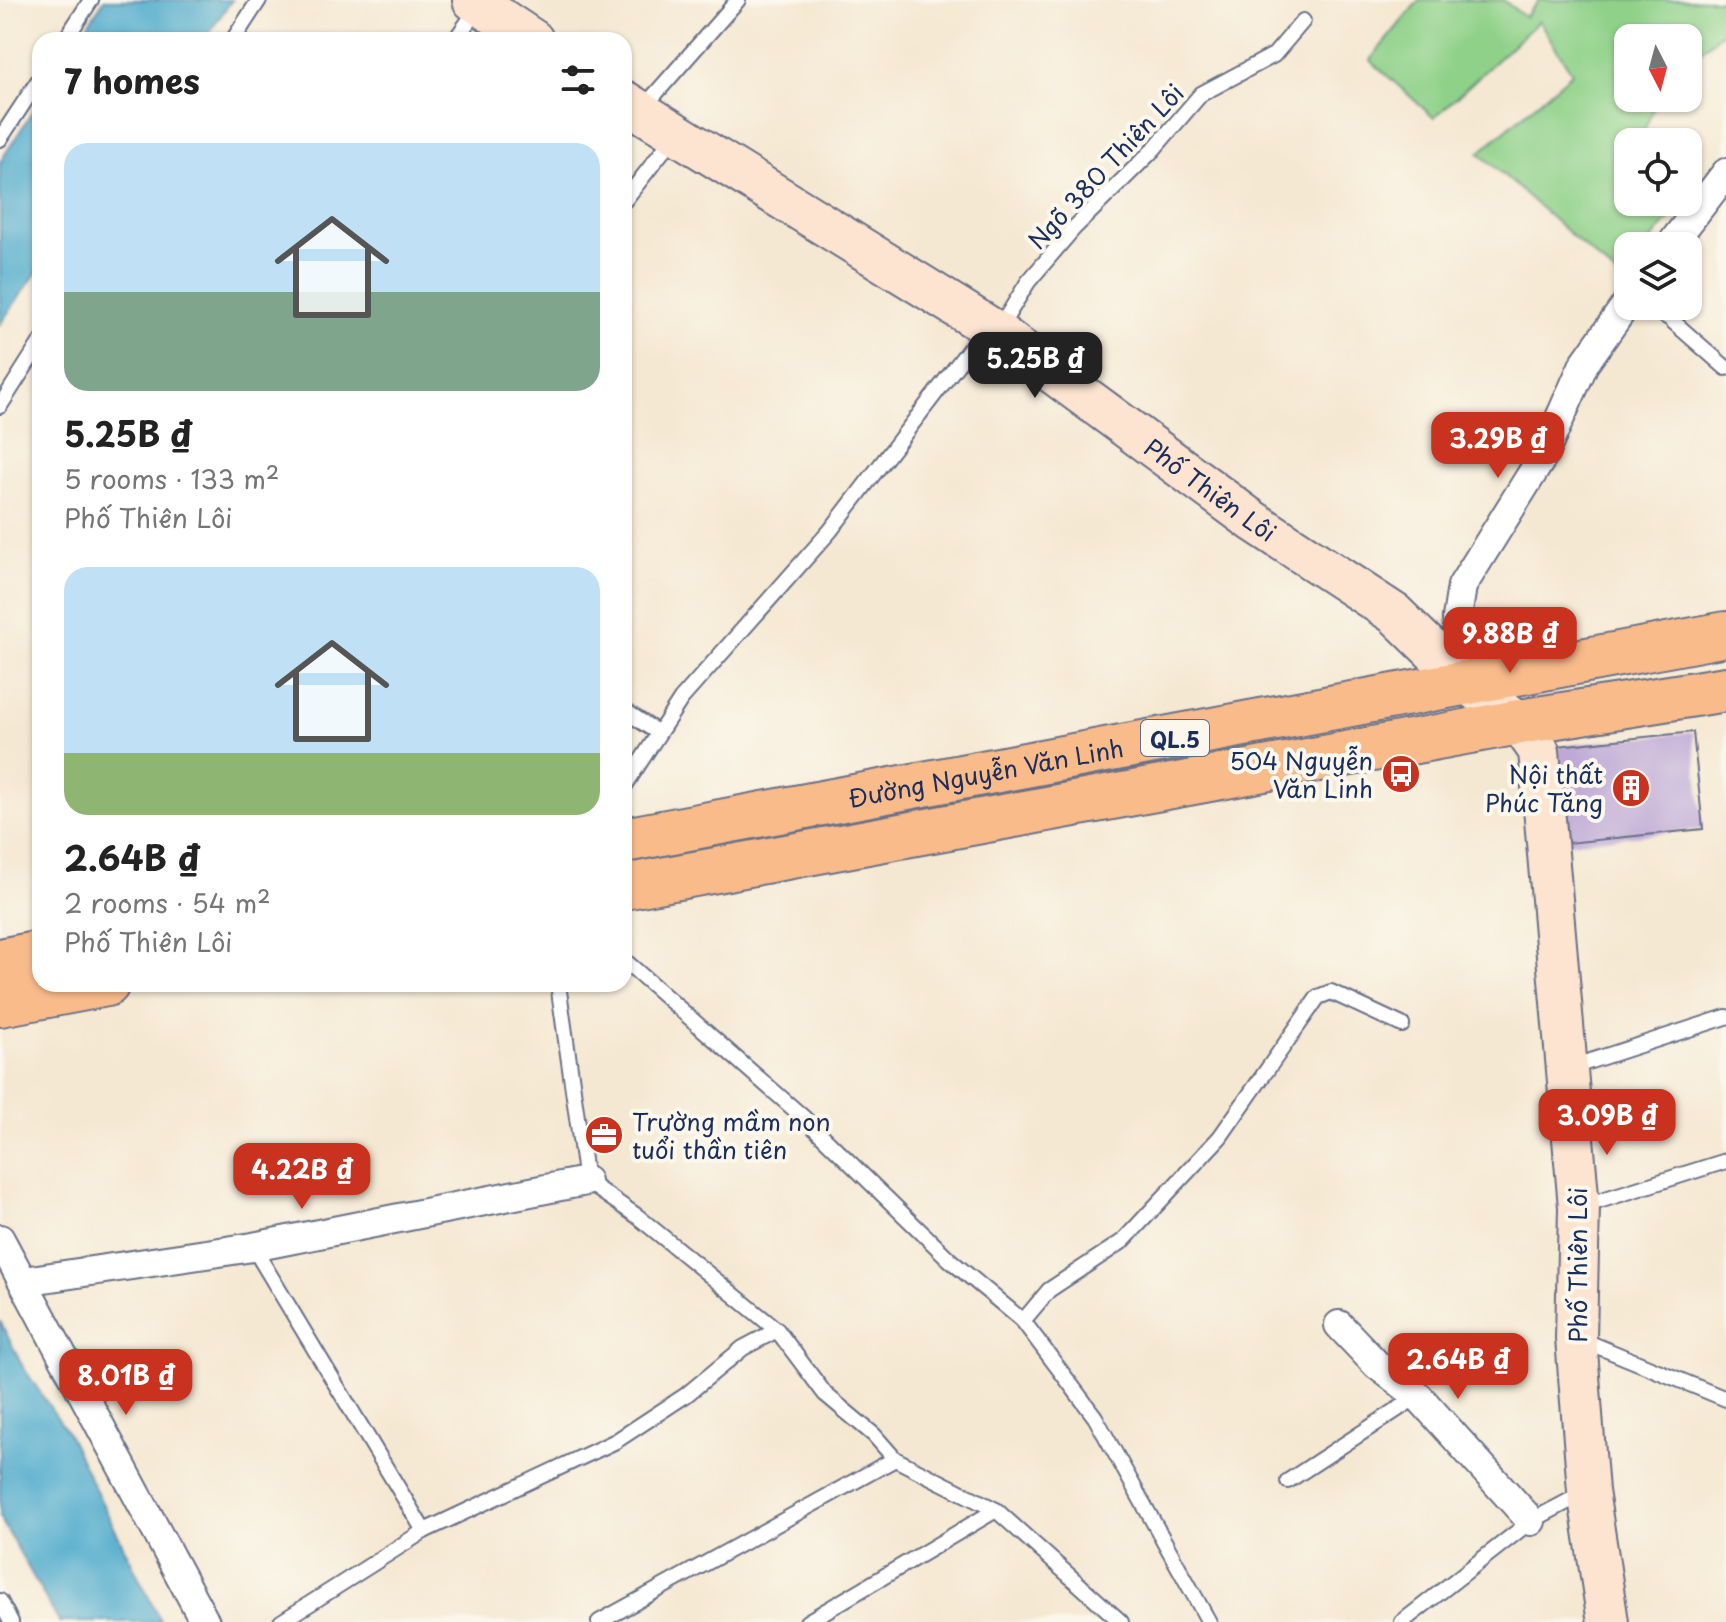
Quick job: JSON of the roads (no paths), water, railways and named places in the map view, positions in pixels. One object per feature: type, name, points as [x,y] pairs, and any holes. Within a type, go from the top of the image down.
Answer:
[{"type":"highway","name":"Đường Nguyễn Văn Linh","points":[[632,838],[1726,634]]},
{"type":"highway","name":"Đường Nguyễn Văn Linh","points":[[632,886],[1519,722],[1726,689]]},
{"type":"highway","points":[[0,961],[32,955]]},
{"type":"highway","points":[[0,1004],[64,992]]},
{"type":"main road","points":[[476,2],[521,32]]},
{"type":"main road","name":"Phố Thiên Lôi","points":[[632,106],[992,329],[1253,521],[1395,614],[1464,681],[1519,722],[1539,751],[1579,1207],[1576,1338],[1588,1491],[1608,1622]]},
{"type":"street","points":[[1681,232],[1726,173]]},
{"type":"street","points":[[1464,681],[1457,618],[1462,586],[1543,456],[1584,364],[1615,320]]},
{"type":"street","points":[[24,1281],[253,1247],[586,1181]]},
{"type":"street","points":[[0,1239],[205,1622]]},
{"type":"street","points":[[1339,1325],[1377,1365],[1418,1396],[1531,1521]]},
{"type":"lane","points":[[70,32],[91,0]]},
{"type":"lane","points":[[238,32],[259,0]]},
{"type":"lane","points":[[632,106],[738,0]]},
{"type":"lane","points":[[459,32],[476,2]]},
{"type":"lane","name":"Ngõ 380 Thiên Lôi","points":[[632,774],[681,699],[830,531],[1074,228],[1153,150],[1201,94],[1274,55],[1303,21]]},
{"type":"lane","points":[[0,139],[32,90]]},
{"type":"lane","points":[[632,191],[676,134]]},
{"type":"lane","points":[[1671,320],[1726,368]]},
{"type":"lane","points":[[0,406],[32,356]]},
{"type":"lane","points":[[632,715],[657,732]]},
{"type":"lane","points":[[632,967],[803,1117],[950,1260],[1023,1321],[1095,1417],[1209,1622]]},
{"type":"lane","points":[[559,992],[586,1181],[637,1216],[777,1330],[825,1394],[874,1435],[895,1459],[996,1510],[1121,1622]]},
{"type":"lane","points":[[1023,1321],[1049,1290],[1123,1241],[1220,1137],[1318,997],[1331,992],[1402,1025]]},
{"type":"lane","points":[[1569,1068],[1726,1017]]},
{"type":"lane","points":[[1579,1207],[1726,1161]]},
{"type":"lane","points":[[253,1247],[424,1531]]},
{"type":"lane","points":[[281,1622],[424,1531],[616,1441],[686,1395],[743,1348],[777,1330]]},
{"type":"lane","points":[[1576,1338],[1726,1399]]},
{"type":"lane","points":[[1288,1481],[1418,1396]]},
{"type":"lane","points":[[599,1622],[895,1459]]},
{"type":"lane","points":[[1402,1622],[1531,1521],[1588,1491]]},
{"type":"lane","points":[[807,1622],[996,1510]]},
{"type":"lane","points":[[0,1601],[11,1622]]},
{"type":"water","points":[[104,0],[232,0],[210,32],[83,32]]},
{"type":"water","points":[[32,112],[32,279],[0,324],[0,162]]},
{"type":"water","points":[[0,1321],[23,1367],[67,1432],[161,1622],[59,1622],[0,1518]]},
{"type":"place","name":"504 Nguyễn Văn Linh","points":[[1401,774]]},
{"type":"place","name":"Nội thất Phúc Tăng","points":[[1631,788]]},
{"type":"place","name":"Trường mầm non tuổi thần tiên","points":[[604,1135]]}]
